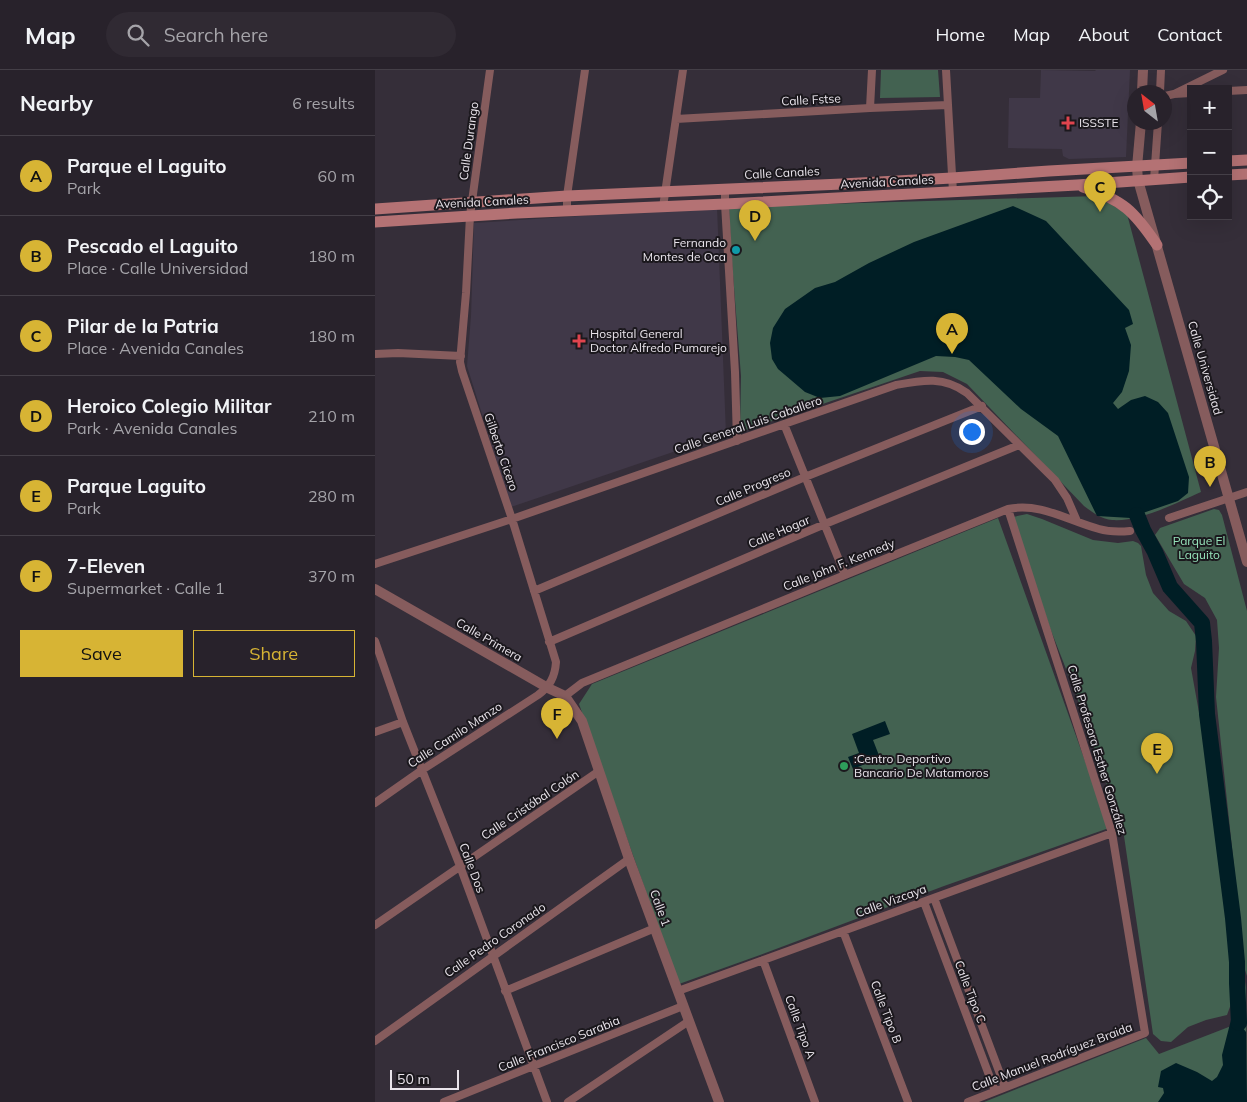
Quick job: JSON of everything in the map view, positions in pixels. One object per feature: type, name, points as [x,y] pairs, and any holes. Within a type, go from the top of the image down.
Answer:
[{"type":"main road","points":[[1232,161],[1247,160]]},
{"type":"main road","name":"Calle Canales","points":[[375,209],[567,196],[952,178],[1187,163]]},
{"type":"main road","points":[[1232,175],[1247,174]]},
{"type":"main road","name":"Avenida Canales","points":[[375,222],[1077,186],[1187,177]]},
{"type":"main road","points":[[1077,186],[1101,193],[1125,206],[1138,219],[1157,245]]},
{"type":"street","name":"Calle Durango","points":[[470,216],[490,70]]},
{"type":"street","points":[[567,211],[567,196],[585,70]]},
{"type":"street","points":[[663,207],[683,70]]},
{"type":"street","points":[[870,108],[872,70]]},
{"type":"street","points":[[946,70],[953,192]]},
{"type":"street","points":[[1142,85],[1143,70]]},
{"type":"street","points":[[1160,85],[1161,70]]},
{"type":"street","points":[[1174,94],[1223,70]]},
{"type":"street","points":[[1232,91],[1247,90]]},
{"type":"street","points":[[1174,94],[1187,93]]},
{"type":"street","name":"Calle Fstse","points":[[675,118],[948,105]]},
{"type":"street","name":"Calle Universidad","points":[[1140,130],[1137,166],[1138,180],[1247,562]]},
{"type":"street","points":[[1153,180],[1157,130]]},
{"type":"street","points":[[725,189],[737,441]]},
{"type":"street","name":"Gilberto Cicero","points":[[470,216],[461,356],[462,371],[512,519],[555,662],[555,672],[547,688]]},
{"type":"street","points":[[375,354],[398,353],[461,356]]},
{"type":"street","name":"Calle General Luis Caballero","points":[[375,564],[512,519],[896,386],[922,380],[935,380],[956,386],[967,392],[1055,480],[1067,498],[1077,521]]},
{"type":"street","name":"Calle Progreso","points":[[534,591],[805,477],[982,406]]},
{"type":"street","points":[[784,424],[845,575]]},
{"type":"street","name":"Calle Hogar","points":[[549,642],[825,524],[1019,444]]},
{"type":"street","points":[[1169,518],[1247,492]]},
{"type":"street","name":"Calle John F. Kennedy","points":[[565,696],[582,683],[1008,509],[1017,507],[1035,508],[1099,529],[1119,532],[1130,531]]},
{"type":"street","name":"Calle Profesora Esther González","points":[[1008,509],[1112,833],[1145,1034]]},
{"type":"street","name":"Calle Primera","points":[[375,589],[547,688],[565,696]]},
{"type":"street","name":"Calle Dos","points":[[375,641],[403,722],[460,866],[547,1102]]},
{"type":"street","points":[[375,669],[383,666]]},
{"type":"street","name":"Calle Camilo Manzo","points":[[375,803],[547,688]]},
{"type":"street","name":"Calle 1","points":[[565,696],[582,721],[629,859],[719,1102]]},
{"type":"street","points":[[375,732],[403,722]]},
{"type":"street","name":"Calle Cristóbal Colón","points":[[375,925],[599,771]]},
{"type":"street","name":"Calle Vizcaya","points":[[678,991],[1112,833]]},
{"type":"street","name":"Calle Pedro Coronado","points":[[375,1041],[629,859]]},
{"type":"street","name":"Calle Tipo C","points":[[934,898],[1005,1087]]},
{"type":"street","name":"Calle Tipo C","points":[[924,902],[995,1091]]},
{"type":"street","points":[[505,990],[655,928]]},
{"type":"street","name":"Calle Tipo B","points":[[843,931],[908,1102]]},
{"type":"street","name":"Calle Tipo A","points":[[763,960],[815,1102]]},
{"type":"street","name":"Calle Francisco Sarabia","points":[[444,1102],[683,1006]]},
{"type":"street","points":[[568,1102],[689,1021]]},
{"type":"street","name":"Calle Manuel Rodríguez Braida","points":[[968,1102],[1145,1034]]},
{"type":"shaded area","name":"ISSSTE","points":[[1041,70],[1130,70],[1129,85],[1127,85],[1126,157],[1069,159],[1063,156],[1062,149],[1008,148],[1009,98],[1040,98]]},
{"type":"shaded area","points":[[717,207],[726,434],[511,507],[467,366],[471,316],[474,223]]},
{"type":"green space","points":[[881,70],[938,70],[940,97],[880,98]]},
{"type":"green space","name":"Parque El Laguito","points":[[1097,196],[1127,214],[1201,492],[1158,511],[1134,518],[1112,520],[1100,517],[1084,506],[967,384],[943,372],[920,371],[740,432],[741,376],[729,207]]},
{"type":"green space","name":"Parque El Laguito","points":[[1214,509],[1219,510],[1222,515],[1247,611],[1247,976],[1216,697],[1219,648],[1217,620],[1205,598],[1184,584],[1155,535],[1160,528]]},
{"type":"green space","points":[[1027,514],[1093,540],[1118,543],[1133,541],[1138,543],[1141,546],[1146,575],[1153,593],[1169,611],[1186,621],[1196,636],[1191,668],[1214,796],[1216,841],[1221,882],[1233,944],[1234,996],[1227,1015],[1188,1027],[1171,1042],[1161,1041],[1153,1034],[1124,836],[1077,697],[1050,628],[1013,517]]},
{"type":"green space","name":":Centro Deportivo Bancario De Matamoros","points":[[998,518],[1109,828],[944,886],[679,984],[579,704],[592,684]]},
{"type":"green space","points":[[1246,982],[1247,1102],[984,1102],[1146,1038],[1159,1054],[1239,1023]]},
{"type":"water","name":"Parque El Laguito","points":[[1013,206],[1046,221],[1129,310],[1133,324],[1125,328],[1131,345],[1129,371],[1122,392],[1113,403],[1118,409],[1131,400],[1145,396],[1158,402],[1168,413],[1189,477],[1188,493],[1178,501],[1131,518],[1097,516],[1058,436],[1021,409],[969,360],[936,356],[840,396],[820,398],[805,392],[778,369],[772,359],[770,343],[773,328],[785,309],[815,288],[835,282],[869,263],[914,242]]},
{"type":"water","points":[[885,721],[890,734],[873,740],[880,758],[853,769],[848,757],[859,753],[852,734]]},
{"type":"water","points":[[1232,1016],[1246,1032],[1247,1102],[1158,1102],[1164,1093],[1163,1088],[1158,1087],[1161,1071],[1176,1063],[1212,1081],[1217,1077],[1223,1065],[1222,1055]]},
{"type":"waterway","points":[[1137,515],[1170,587],[1202,623],[1207,714],[1233,918],[1239,1023]]},
{"type":"place","name":"ISSSTE","points":[[1068,123]]},
{"type":"place","name":"Pilar de la Patria","points":[[1100,212]]},
{"type":"place","name":"Heroico Colegio Militar","points":[[755,241]]},
{"type":"place","name":"Fernando Montes de Oca","points":[[736,250]]},
{"type":"place","name":"Hospital General Doctor Alfredo Pumarejo","points":[[579,341]]},
{"type":"place","name":"Parque el Laguito","points":[[952,354]]},
{"type":"place","name":"Pescado el Laguito","points":[[1210,487]]},
{"type":"place","name":"7-Eleven","points":[[557,739]]},
{"type":"place","name":":Centro Deportivo Bancario De Matamoros","points":[[844,766]]},
{"type":"place","name":"Parque Laguito","points":[[1157,774]]}]
